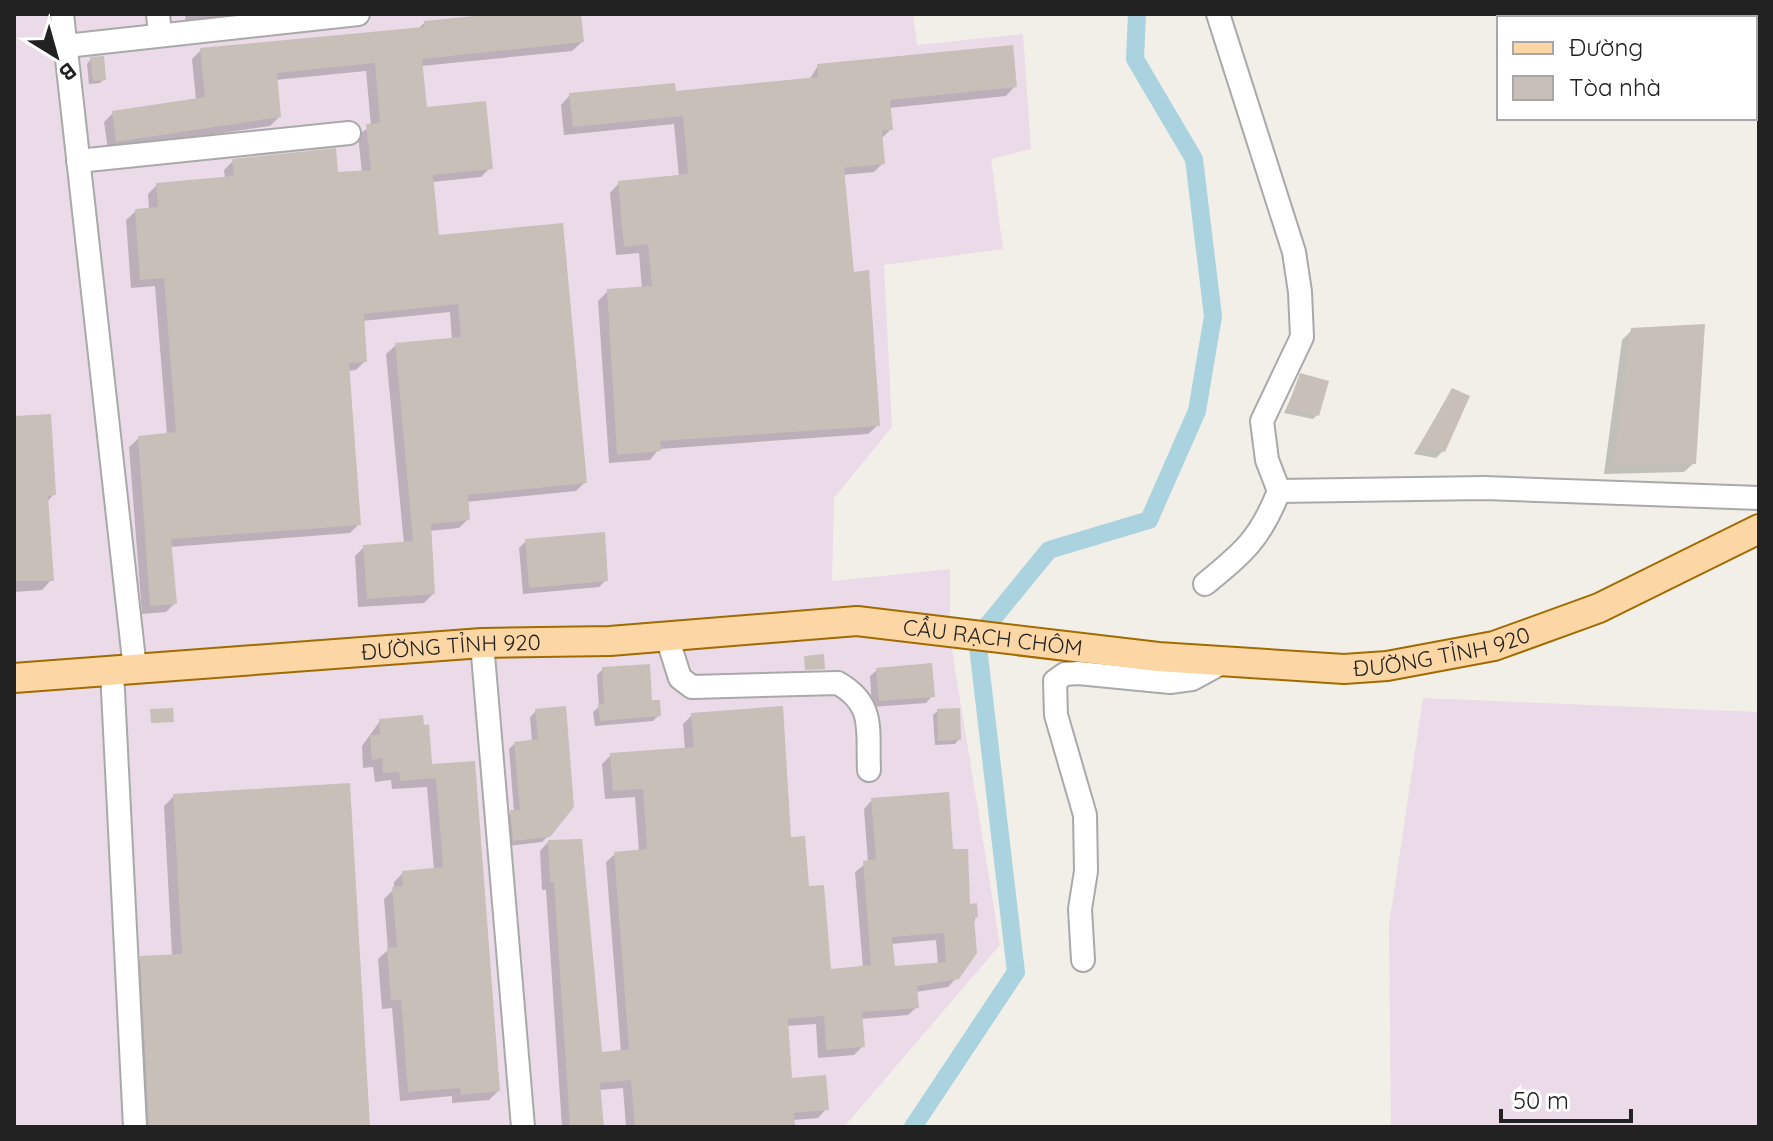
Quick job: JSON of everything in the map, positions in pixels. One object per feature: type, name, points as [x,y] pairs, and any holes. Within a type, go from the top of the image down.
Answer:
[{"type":"main road","name":"ĐƯỜNG TỈNH 920","points":[[1101,650],[1344,669],[1455,656],[1494,646],[1599,608],[1759,529]]},
{"type":"main road","name":"ĐƯỜNG TỈNH 920","points":[[14,678],[482,643],[667,637],[857,621],[887,623]]},
{"type":"main road","name":"CẦU RẠCH CHÔM","points":[[887,623],[1101,650]]},
{"type":"street","points":[[62,14],[123,670],[135,1127]]},
{"type":"street","points":[[66,46],[159,25],[358,14]]},
{"type":"street","points":[[1205,584],[1236,559],[1265,526],[1279,491],[1267,460],[1262,421],[1302,337],[1294,252],[1218,14]]},
{"type":"street","points":[[78,161],[349,133]]},
{"type":"street","points":[[1279,491],[1485,488],[1759,498]]},
{"type":"street","points":[[667,637],[680,678],[692,687],[838,683],[858,695],[866,710],[869,770]]},
{"type":"street","points":[[482,643],[523,1127]]},
{"type":"street","points":[[1083,960],[1080,909],[1086,871],[1085,815],[1056,715],[1055,681],[1065,674],[1078,673],[1146,681],[1192,679],[1225,661]]},
{"type":"shaded area","points":[[14,14],[913,14],[917,45],[1023,34],[1031,149],[991,159],[1003,249],[884,265],[892,427],[834,498],[832,581],[950,569],[950,638],[1000,945],[844,1127],[14,1127]]},
{"type":"shaded area","points":[[1423,698],[1759,712],[1759,1127],[1391,1127],[1389,925]]},
{"type":"building","points":[[494,14],[581,14],[584,42],[422,59],[427,107],[486,101],[493,169],[433,175],[439,235],[563,223],[587,483],[468,495],[470,520],[431,524],[435,594],[367,599],[363,545],[413,541],[395,343],[461,337],[458,304],[364,314],[367,362],[349,363],[361,525],[171,539],[177,604],[150,606],[138,436],[176,432],[164,278],[140,280],[135,209],[158,207],[156,183],[234,176],[232,159],[336,148],[338,172],[371,170],[366,124],[380,123],[375,63],[277,73],[281,117],[116,142],[112,111],[205,97],[200,48],[424,27],[424,21]]},
{"type":"building","points":[[1013,45],[1017,87],[890,100],[893,130],[882,131],[885,164],[844,168],[854,272],[869,270],[880,426],[660,441],[661,451],[617,455],[607,289],[652,286],[648,244],[624,247],[618,181],[688,174],[683,116],[573,127],[569,93],[675,83],[676,91],[818,77],[817,64]]},
{"type":"building","points":[[104,56],[106,80],[93,81],[90,57]]},
{"type":"building","points":[[1705,324],[1696,464],[1613,465],[1631,328]]},
{"type":"building","points":[[1300,373],[1329,381],[1319,416],[1287,409]]},
{"type":"building","points":[[1452,388],[1470,396],[1445,452],[1419,447]]},
{"type":"building","points":[[51,414],[56,495],[48,496],[54,581],[14,581],[14,416]]},
{"type":"building","points":[[605,532],[608,581],[529,588],[525,539]]},
{"type":"building","points":[[824,654],[825,669],[805,670],[804,656]]},
{"type":"building","points":[[932,663],[935,697],[879,701],[876,668]]},
{"type":"building","points":[[650,664],[652,700],[660,700],[661,716],[600,721],[598,704],[604,704],[602,667]]},
{"type":"building","points":[[566,706],[574,807],[550,837],[513,841],[510,810],[520,810],[514,742],[538,739],[535,709]]},
{"type":"building","points":[[783,706],[791,837],[805,836],[809,886],[824,885],[831,969],[871,965],[863,861],[876,859],[871,798],[949,792],[953,849],[968,849],[970,904],[977,903],[978,917],[974,918],[977,953],[959,979],[917,986],[919,1008],[862,1012],[865,1047],[826,1050],[824,1016],[788,1019],[792,1078],[826,1075],[829,1110],[794,1113],[795,1127],[635,1127],[631,1080],[600,1083],[604,1127],[570,1127],[554,882],[550,882],[548,840],[582,839],[602,1052],[629,1049],[614,852],[647,849],[643,789],[613,791],[610,753],[694,747],[691,713]],"holes":[[[944,933],[946,962],[895,966],[892,937]]]},
{"type":"building","points":[[173,708],[174,722],[151,723],[150,709]]},
{"type":"building","points":[[960,708],[961,740],[938,741],[937,709]]},
{"type":"building","points":[[423,715],[424,725],[429,724],[432,764],[475,761],[500,1091],[461,1095],[460,1088],[408,1092],[401,1000],[391,1000],[387,948],[397,947],[392,887],[403,886],[402,871],[443,867],[436,778],[400,781],[399,772],[383,773],[382,758],[372,760],[370,735],[380,735],[379,719]]},
{"type":"building","points":[[350,783],[370,1127],[149,1127],[140,956],[182,954],[173,794]]},
{"type":"waterway","points":[[913,1127],[1016,972],[977,638],[1049,550],[1149,520],[1197,411],[1213,316],[1194,159],[1135,59],[1137,14]]}]
